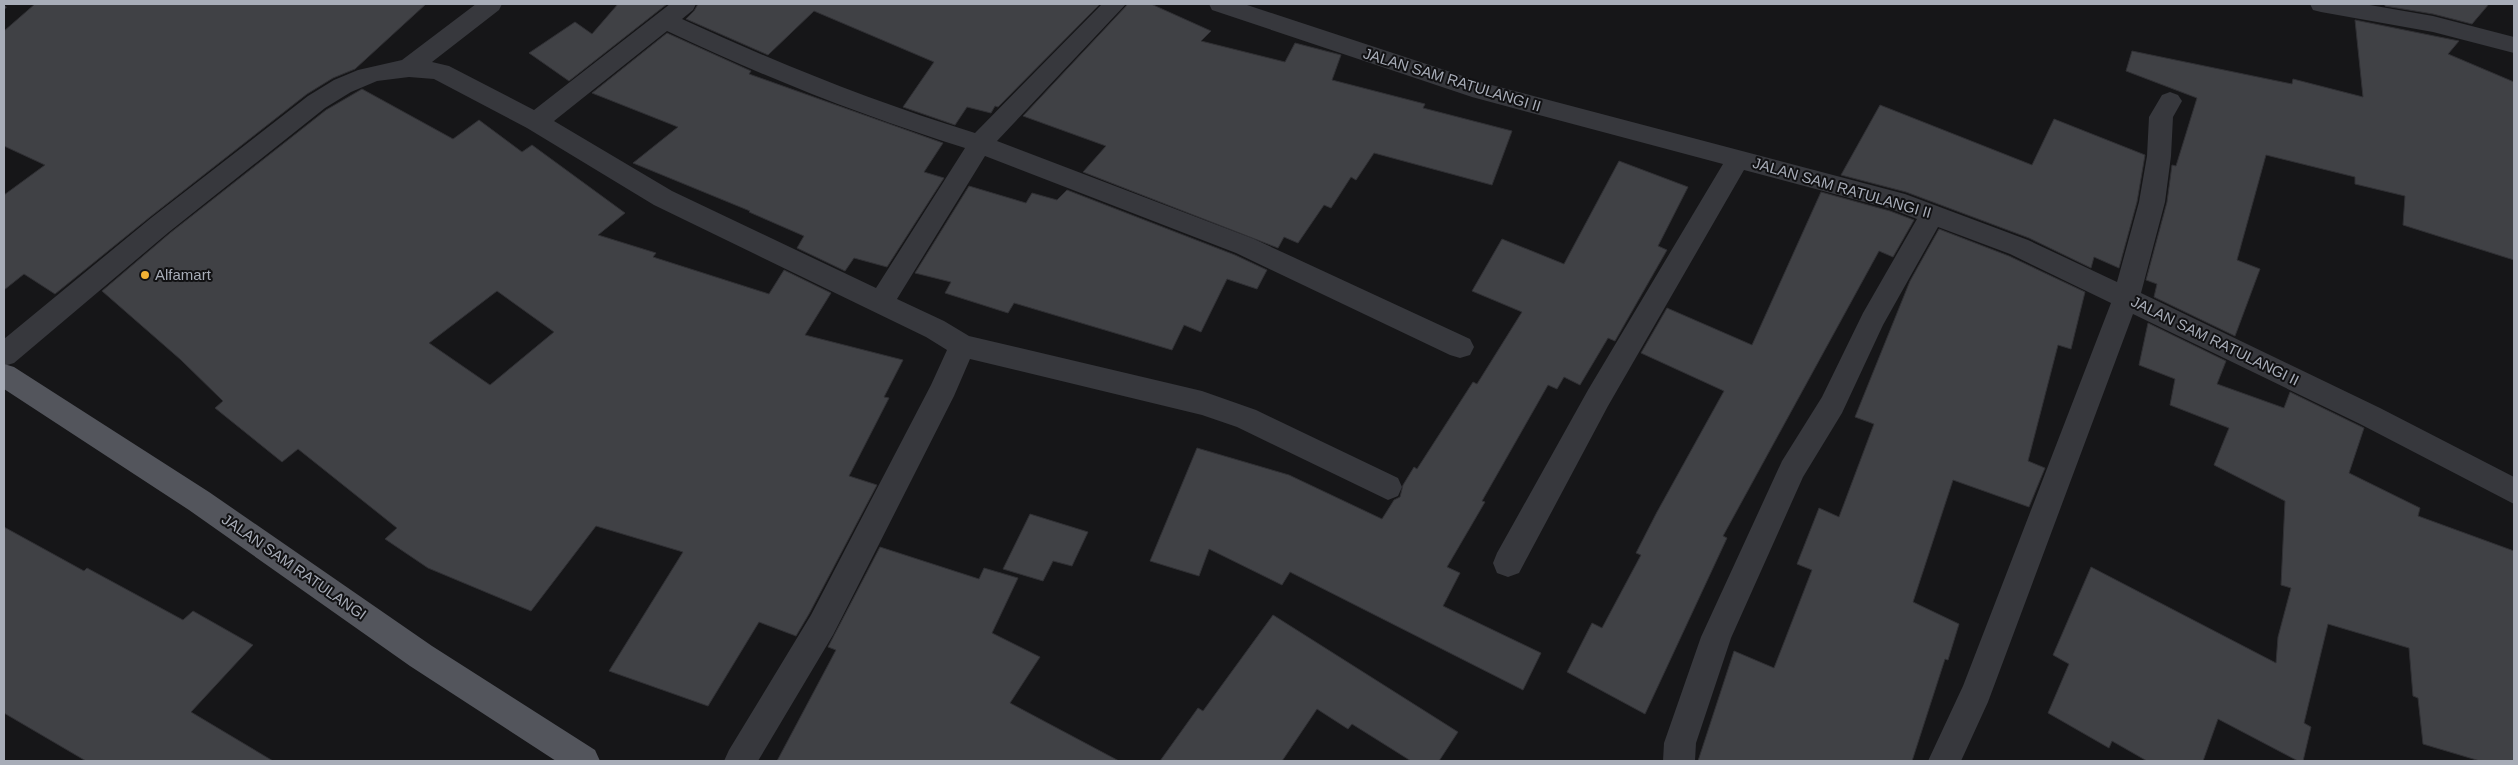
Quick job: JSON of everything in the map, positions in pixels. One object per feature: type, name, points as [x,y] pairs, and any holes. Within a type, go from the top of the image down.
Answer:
[{"type":"main road","name":"JALAN SAM RATULANGI","points":[[4,374],[199,500],[291,567],[397,639],[584,761]]},
{"type":"street","points":[[408,68],[491,4]]},
{"type":"street","points":[[536,122],[685,4]]},
{"type":"street","points":[[882,302],[980,144],[1058,60],[1115,4]]},
{"type":"street","name":"JALAN SAM RATULANGI II","points":[[1220,4],[1480,91],[1659,140],[1739,158],[1879,196],[2019,247],[2370,416],[2514,491]]},
{"type":"street","points":[[2321,4],[2433,24],[2514,44]]},
{"type":"street","points":[[664,20],[762,66],[896,118],[980,144],[1245,246],[1460,347]]},
{"type":"street","points":[[4,355],[223,174],[319,101],[356,80],[408,68],[426,68],[441,72],[536,122],[662,198],[882,302],[935,329],[962,346],[1202,403],[1246,418],[1388,488]]},
{"type":"street","points":[[1944,761],[1977,691],[2126,298],[2152,202],[2159,156],[2161,117],[2170,101]]},
{"type":"street","points":[[1508,563],[1598,398],[1739,158]]},
{"type":"street","points":[[1679,761],[1680,743],[1716,637],[1792,470],[1832,405],[1872,321],[1932,215]]},
{"type":"street","points":[[740,761],[822,624],[944,388],[962,346]]},
{"type":"path","points":[[4,8],[8,4]]},
{"type":"building","points":[[35,4],[426,4],[355,69],[333,78],[307,94],[55,294],[24,274],[4,290],[4,195],[45,165],[4,146],[4,31]]},
{"type":"building","points":[[618,4],[667,4],[569,81],[529,53],[575,22],[592,34]]},
{"type":"building","points":[[698,4],[1100,4],[998,107],[995,106],[991,113],[967,107],[955,125],[903,107],[934,62],[814,11],[768,55],[686,19]]},
{"type":"building","points":[[1128,4],[1151,4],[1211,31],[1201,41],[1285,62],[1295,43],[1341,55],[1332,80],[1425,104],[1423,108],[1512,131],[1492,185],[1374,153],[1356,180],[1351,177],[1331,208],[1324,205],[1298,243],[1284,237],[1278,248],[1083,172],[1106,146],[1023,116]]},
{"type":"building","points":[[2385,4],[2489,4],[2472,24],[2433,14],[2385,6]]},
{"type":"building","points":[[2355,20],[2459,41],[2448,54],[2514,82],[2514,260],[2403,225],[2405,196],[2355,184],[2355,177],[2266,155],[2237,260],[2260,269],[2235,336],[2154,297],[2157,284],[2146,280],[2167,202],[2172,165],[2176,166],[2197,98],[2126,71],[2132,51],[2292,84],[2293,79],[2363,97]]},
{"type":"building","points":[[667,33],[751,71],[749,74],[943,143],[924,172],[944,178],[887,267],[854,258],[845,271],[797,248],[804,236],[750,211],[633,163],[678,127],[592,93]]},
{"type":"building","points":[[362,89],[453,139],[479,120],[522,152],[532,145],[625,213],[598,235],[656,253],[653,257],[769,294],[784,270],[831,293],[805,335],[903,360],[884,397],[889,398],[849,476],[877,485],[809,614],[796,636],[759,622],[708,706],[609,671],[683,552],[596,526],[531,611],[428,568],[385,539],[397,528],[298,449],[282,462],[215,408],[223,401],[181,360],[102,291],[170,233],[326,110]],"holes":[[[497,291],[554,332],[490,385],[429,343]]]},
{"type":"building","points":[[1880,105],[2032,165],[2054,119],[2145,155],[2137,202],[2119,268],[2094,257],[2091,268],[2029,238],[1906,192],[1841,175]]},
{"type":"building","points":[[1619,161],[1688,187],[1658,246],[1667,250],[1615,341],[1608,338],[1580,385],[1564,377],[1557,389],[1548,385],[1482,501],[1485,502],[1447,567],[1460,573],[1443,606],[1541,653],[1523,690],[1290,572],[1282,585],[1209,549],[1199,576],[1150,561],[1197,448],[1289,475],[1382,519],[1394,500],[1400,497],[1403,485],[1414,467],[1417,469],[1473,382],[1477,384],[1522,312],[1472,291],[1502,239],[1564,264]]},
{"type":"building","points":[[969,186],[1026,203],[1032,193],[1057,200],[1067,190],[1235,255],[1267,270],[1257,289],[1227,279],[1201,332],[1184,325],[1172,350],[1014,303],[1008,313],[945,293],[951,282],[915,273]]},
{"type":"building","points":[[1821,192],[1890,211],[1914,220],[1893,257],[1879,251],[1723,536],[1727,538],[1645,714],[1567,672],[1592,623],[1602,628],[1641,555],[1636,553],[1657,512],[1724,391],[1641,353],[1667,308],[1752,345]]},
{"type":"building","points":[[1939,229],[2009,256],[2085,292],[2071,349],[2058,345],[2028,461],[2045,468],[2029,507],[1953,480],[1913,602],[1959,624],[1948,660],[1945,659],[1912,761],[1698,761],[1734,651],[1774,668],[1812,570],[1797,564],[1819,508],[1839,517],[1874,424],[1855,417],[1910,281]]},
{"type":"building","points":[[2148,323],[2226,361],[2217,384],[2284,408],[2290,392],[2364,428],[2349,473],[2420,508],[2418,516],[2514,551],[2514,761],[2480,761],[2423,744],[2418,698],[2413,696],[2409,648],[2328,624],[2304,723],[2311,727],[2303,761],[2298,761],[2218,719],[2203,761],[2147,761],[2112,741],[2109,748],[2048,713],[2069,664],[2053,655],[2091,567],[2276,663],[2278,637],[2291,588],[2281,585],[2285,501],[2214,465],[2229,428],[2170,405],[2175,379],[2139,365]]},
{"type":"building","points":[[1030,514],[1088,532],[1072,566],[1053,561],[1043,581],[1003,569]]},
{"type":"building","points":[[4,527],[84,571],[87,568],[183,620],[193,611],[253,645],[191,712],[273,761],[86,761],[4,713]]},
{"type":"building","points":[[880,547],[979,579],[984,568],[1018,578],[992,633],[1040,657],[1010,703],[1119,761],[777,761],[836,650],[828,647]]},
{"type":"building","points":[[1273,615],[1458,732],[1439,761],[1411,761],[1352,724],[1348,729],[1317,709],[1282,761],[1160,761],[1198,708],[1203,711]]},
{"type":"place","name":"Alfamart","points":[[145,275]]}]
